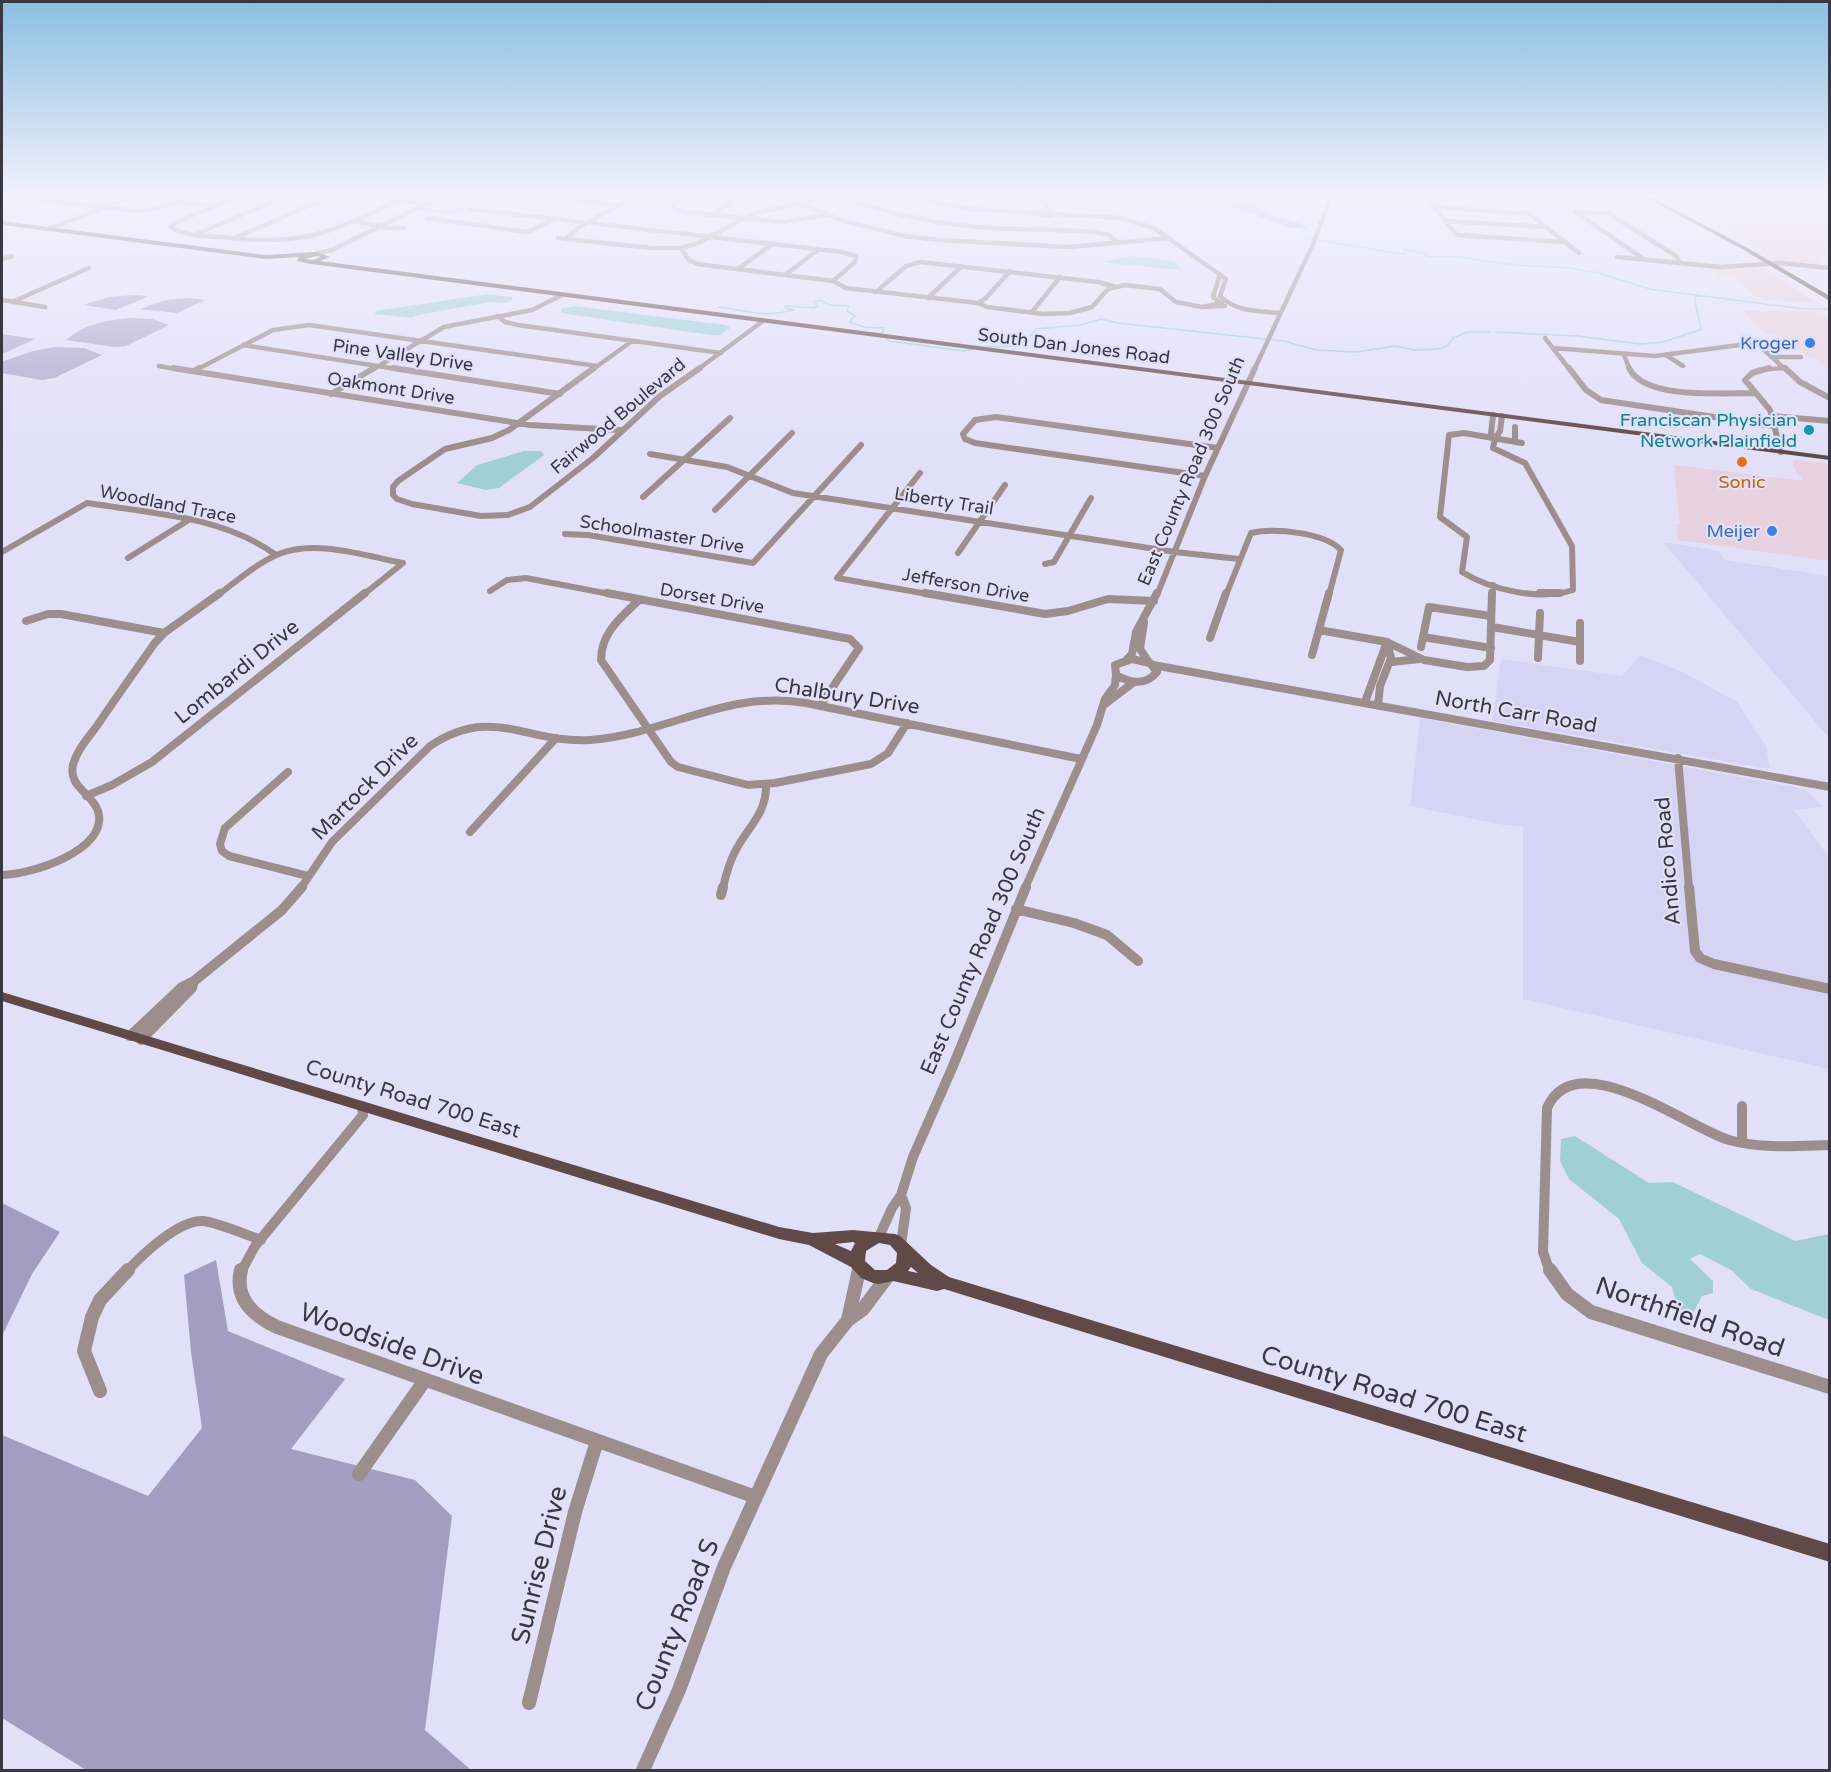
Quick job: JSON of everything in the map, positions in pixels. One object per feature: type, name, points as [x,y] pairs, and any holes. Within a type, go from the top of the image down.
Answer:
[{"type":"main road","name":"South Dan Jones Road","points":[[458,280],[560,295],[1502,416],[1582,429],[1589,428],[1830,458]]},
{"type":"main road","points":[[1792,280],[1830,304]]},
{"type":"main road","points":[[1795,280],[1830,299]]},
{"type":"main road","name":"County Road 700 East","points":[[2,997],[768,1230],[813,1239],[853,1236],[875,1238]]},
{"type":"main road","points":[[875,1238],[895,1240],[903,1248],[904,1265],[890,1276],[871,1276],[858,1265],[859,1248],[875,1238]]},
{"type":"main road","name":"County Road 700 East","points":[[813,1239],[858,1265]]},
{"type":"main road","name":"County Road 700 East","points":[[903,1248],[925,1270],[939,1276],[944,1282],[1830,1553]]},
{"type":"main road","name":"County Road 700 East","points":[[890,1276],[937,1284],[944,1282]]},
{"type":"street","points":[[12,302],[63,280]]},
{"type":"street","points":[[823,280],[833,281],[846,288],[1059,314],[1085,310],[1097,304],[1113,286]]},
{"type":"street","points":[[876,292],[890,280]]},
{"type":"street","points":[[928,298],[947,280]]},
{"type":"street","points":[[978,303],[986,298],[1003,280]]},
{"type":"street","points":[[1032,312],[1058,280]]},
{"type":"street","points":[[1080,280],[1113,286],[1160,289],[1176,302],[1202,307],[1226,304]]},
{"type":"street","points":[[1218,280],[1213,293],[1214,297],[1226,304],[1279,315]]},
{"type":"street","name":"East County Road 300 South","points":[[875,1238],[901,1195],[913,1157],[953,1066],[1016,909],[1106,704],[1105,699],[1115,685],[1115,665],[1132,654],[1136,632],[1144,622],[1205,476],[1296,280]]},
{"type":"street","points":[[331,394],[449,325],[542,306],[560,295]]},
{"type":"street","points":[[2,300],[45,307]]},
{"type":"street","points":[[497,316],[505,322],[518,325],[721,353]]},
{"type":"street","name":"Fairwood Boulevard","points":[[519,423],[499,435],[458,444],[440,452],[398,481],[393,487],[393,495],[406,503],[481,516],[508,515],[535,505],[593,458],[620,430],[660,396],[721,353],[760,321]]},
{"type":"street","points":[[194,371],[273,330],[291,326],[316,325],[597,366]]},
{"type":"street","points":[[1749,337],[1808,388],[1830,398]]},
{"type":"street","points":[[1545,338],[1586,390],[1602,400],[1774,426]]},
{"type":"street","points":[[519,423],[632,341]]},
{"type":"street","points":[[1553,348],[1624,355],[1666,355],[1734,343],[1755,343]]},
{"type":"street","name":"Pine Valley Drive","points":[[243,345],[376,367],[457,376],[560,394]]},
{"type":"street","points":[[1624,355],[1635,378],[1654,387],[1682,392],[1755,393]]},
{"type":"street","points":[[1666,355],[1683,366]]},
{"type":"street","points":[[1771,357],[1801,357]]},
{"type":"street","name":"Oakmont Drive","points":[[159,366],[519,423],[620,430]]},
{"type":"street","points":[[1781,452],[1772,416],[1767,406],[1746,384],[1746,376],[1757,370],[1783,368]]},
{"type":"street","points":[[1492,415],[1491,434],[1495,439]]},
{"type":"street","points":[[1502,416],[1501,427],[1495,439],[1493,448],[1525,463],[1572,546],[1573,590],[1562,594],[1548,594],[1476,581],[1462,572],[1467,537],[1440,517],[1449,435],[1464,433],[1495,439],[1518,442],[1515,427]]},
{"type":"street","points":[[1772,416],[1830,421]]},
{"type":"street","points":[[643,497],[730,418]]},
{"type":"street","points":[[1205,476],[975,443],[963,437],[968,427],[981,418],[1000,418],[1218,448]]},
{"type":"street","points":[[715,510],[792,433]]},
{"type":"street","points":[[815,496],[861,445]]},
{"type":"street","name":"Liberty Trail","points":[[650,454],[728,467],[781,490],[1238,561]]},
{"type":"street","points":[[893,508],[920,473]]},
{"type":"street","points":[[958,553],[1005,484]]},
{"type":"street","name":"Schoolmaster Drive","points":[[565,534],[588,535],[753,564],[815,496]]},
{"type":"street","points":[[1045,564],[1054,562],[1091,498]]},
{"type":"street","name":"Woodland Trace","points":[[2,552],[87,503],[187,521],[246,536],[276,555]]},
{"type":"street","name":"Jefferson Drive","points":[[893,508],[837,578],[1038,613],[1062,614],[1089,605],[1119,602],[1152,604]]},
{"type":"street","points":[[128,558],[187,521]]},
{"type":"street","points":[[1210,638],[1248,535],[1255,531],[1268,530],[1325,539],[1337,544],[1341,550],[1312,655]]},
{"type":"street","name":"Lombardi Drive","points":[[86,796],[112,785],[152,762],[403,563],[340,551],[315,549],[276,555]]},
{"type":"street","points":[[2,875],[25,873],[44,867],[70,855],[83,845],[96,829],[99,819],[98,810],[73,780],[72,769],[76,757],[164,633],[276,555]]},
{"type":"street","name":"Dorset Drive","points":[[490,591],[503,582],[519,578],[850,639],[859,648],[820,705]]},
{"type":"street","points":[[1392,662],[1403,659],[1424,660],[1476,668],[1488,663],[1491,648],[1490,601],[1493,585]]},
{"type":"street","points":[[639,600],[607,634],[600,655],[602,663],[645,725],[671,762],[678,767],[748,785],[766,784],[871,764],[888,753],[907,723]]},
{"type":"street","points":[[1421,647],[1429,607],[1491,616]]},
{"type":"street","points":[[1538,658],[1540,613]]},
{"type":"street","points":[[26,621],[48,614],[61,614],[164,633]]},
{"type":"street","name":"East County Road 300 South","points":[[1144,622],[1140,649],[1157,672],[1153,678]]},
{"type":"street","points":[[1580,623],[1580,662]]},
{"type":"street","points":[[1492,627],[1580,642]]},
{"type":"street","points":[[1319,630],[1387,642],[1424,660]]},
{"type":"street","points":[[1423,637],[1491,648]]},
{"type":"street","points":[[1378,705],[1381,684],[1392,662],[1387,642]]},
{"type":"street","points":[[1365,702],[1369,681],[1381,658],[1383,646],[1387,642]]},
{"type":"street","name":"North Carr Road","points":[[1127,659],[1830,787]]},
{"type":"street","name":"North Carr Road","points":[[1135,682],[1176,673],[1196,672]]},
{"type":"street","points":[[1116,675],[1135,682]]},
{"type":"street","name":"East County Road 300 South","points":[[1106,704],[1124,686],[1135,682]]},
{"type":"street","name":"Chalbury Drive","points":[[465,727],[491,725],[556,738],[598,739],[645,725],[750,701],[793,700],[1082,759]]},
{"type":"street","name":"Martock Drive","points":[[135,1038],[192,988],[194,981],[282,910],[298,893],[332,842],[430,746],[447,733],[465,727]]},
{"type":"street","points":[[470,832],[556,738]]},
{"type":"street","name":"Andico Road","points":[[1678,758],[1694,948],[1700,958],[1714,964],[1830,989]]},
{"type":"street","points":[[288,772],[225,828],[220,836],[219,846],[222,852],[229,856],[308,876]]},
{"type":"street","points":[[721,896],[736,850],[765,808],[768,799],[766,784]]},
{"type":"street","points":[[1016,909],[1074,923],[1107,935],[1138,961]]},
{"type":"street","name":"Northfield Road","points":[[1830,1145],[1771,1147],[1742,1143],[1704,1131],[1644,1099],[1612,1087],[1579,1085],[1556,1094],[1549,1103],[1546,1116],[1543,1252],[1547,1267],[1556,1282],[1572,1298],[1601,1316],[1830,1387]]},
{"type":"street","points":[[1742,1106],[1742,1143]]},
{"type":"street","name":"Woodside Drive","points":[[362,1107],[363,1115],[261,1240],[241,1268],[238,1282],[247,1306],[255,1314],[279,1328],[756,1497]]},
{"type":"street","name":"East County Road 300 South","points":[[901,1195],[906,1208],[903,1248]]},
{"type":"street","points":[[100,1391],[84,1352],[92,1317],[100,1300],[148,1249],[187,1224],[203,1221],[261,1240]]},
{"type":"street","points":[[848,1320],[858,1265]]},
{"type":"street","points":[[756,1497],[821,1354],[848,1320],[863,1309],[890,1276]]},
{"type":"street","points":[[359,1474],[425,1380]]},
{"type":"street","name":"Sunrise Drive","points":[[529,1703],[576,1512],[597,1440]]},
{"type":"street","name":"County Road S","points":[[642,1770],[680,1690],[708,1608],[756,1497]]},
{"type":"shaded area","points":[[1736,280],[1781,280],[1817,303],[1762,299]]},
{"type":"shaded area","points":[[488,294],[512,297],[512,300],[506,303],[491,302],[418,315],[412,318],[375,314],[376,311]]},
{"type":"shaded area","points":[[149,296],[116,310],[83,305],[109,297]]},
{"type":"shaded area","points":[[190,298],[205,300],[177,313],[140,309],[165,300]]},
{"type":"shaded area","points":[[574,306],[726,325],[730,328],[720,335],[710,335],[561,313],[561,309]]},
{"type":"shaded area","points":[[1743,311],[1814,311],[1829,315],[1829,370],[1815,357],[1806,356],[1780,336],[1763,332]]},
{"type":"shaded area","points":[[131,318],[152,319],[169,325],[126,346],[114,347],[66,340],[81,330],[97,324]]},
{"type":"shaded area","points":[[2,334],[35,339],[2,354]]},
{"type":"shaded area","points":[[54,347],[84,348],[102,355],[54,378],[42,380],[2,373],[4,361],[33,351]]},
{"type":"shaded area","points":[[524,451],[541,451],[544,455],[499,488],[486,490],[457,483],[477,465]]},
{"type":"shaded area","points":[[1792,461],[1829,464],[1829,561],[1678,540],[1677,525],[1682,523],[1679,521],[1674,465],[1803,481],[1802,476],[1797,475]]},
{"type":"shaded area","points":[[1663,542],[1719,551],[1724,560],[1829,576],[1829,738]]},
{"type":"shaded area","points":[[1640,655],[1683,672],[1737,702],[1766,747],[1770,769],[1492,721],[1501,659],[1622,676]]},
{"type":"shaded area","points":[[1420,718],[1805,789],[1823,807],[1794,810],[1829,857],[1829,1069],[1523,999],[1523,826],[1504,825],[1410,806]]},
{"type":"shaded area","points":[[1575,1136],[1649,1183],[1673,1182],[1795,1241],[1829,1234],[1829,1320],[1751,1289],[1731,1270],[1700,1254],[1690,1259],[1713,1281],[1713,1293],[1702,1296],[1693,1313],[1679,1314],[1672,1287],[1642,1263],[1619,1219],[1569,1179],[1560,1161],[1561,1139]]},
{"type":"shaded area","points":[[2,1203],[60,1232],[32,1274],[2,1336]]},
{"type":"shaded area","points":[[216,1260],[228,1331],[345,1379],[291,1449],[415,1480],[452,1516],[425,1730],[471,1770],[86,1770],[2,1718],[2,1435],[148,1496],[202,1428],[191,1352],[184,1275]]},
{"type":"waterway","points":[[1620,280],[1650,289],[1698,295]]},
{"type":"waterway","points":[[1496,332],[1577,336],[1641,344],[1663,342],[1702,329],[1695,301],[1698,295]]},
{"type":"waterway","points":[[1698,295],[1804,309],[1830,309]]},
{"type":"waterway","points":[[718,307],[755,313],[773,313],[794,310],[785,308],[786,306],[814,308],[818,306],[813,302],[820,300],[830,305],[849,306],[847,311],[855,316],[849,322],[864,327],[884,328],[882,334],[889,341],[964,351],[974,349]]},
{"type":"waterway","points":[[983,347],[1013,346],[1025,341],[1036,329],[1080,325],[1101,319],[1117,323],[1284,341],[1316,350],[1357,352],[1395,346],[1415,350],[1438,349],[1447,346],[1453,338],[1467,332],[1490,332]]},
{"type":"place","name":"Kroger","points":[[1810,343]]},
{"type":"place","name":"Franciscan Physician Network Plainfield","points":[[1809,430]]},
{"type":"place","name":"Sonic","points":[[1742,462]]},
{"type":"place","name":"Meijer","points":[[1772,531]]}]
